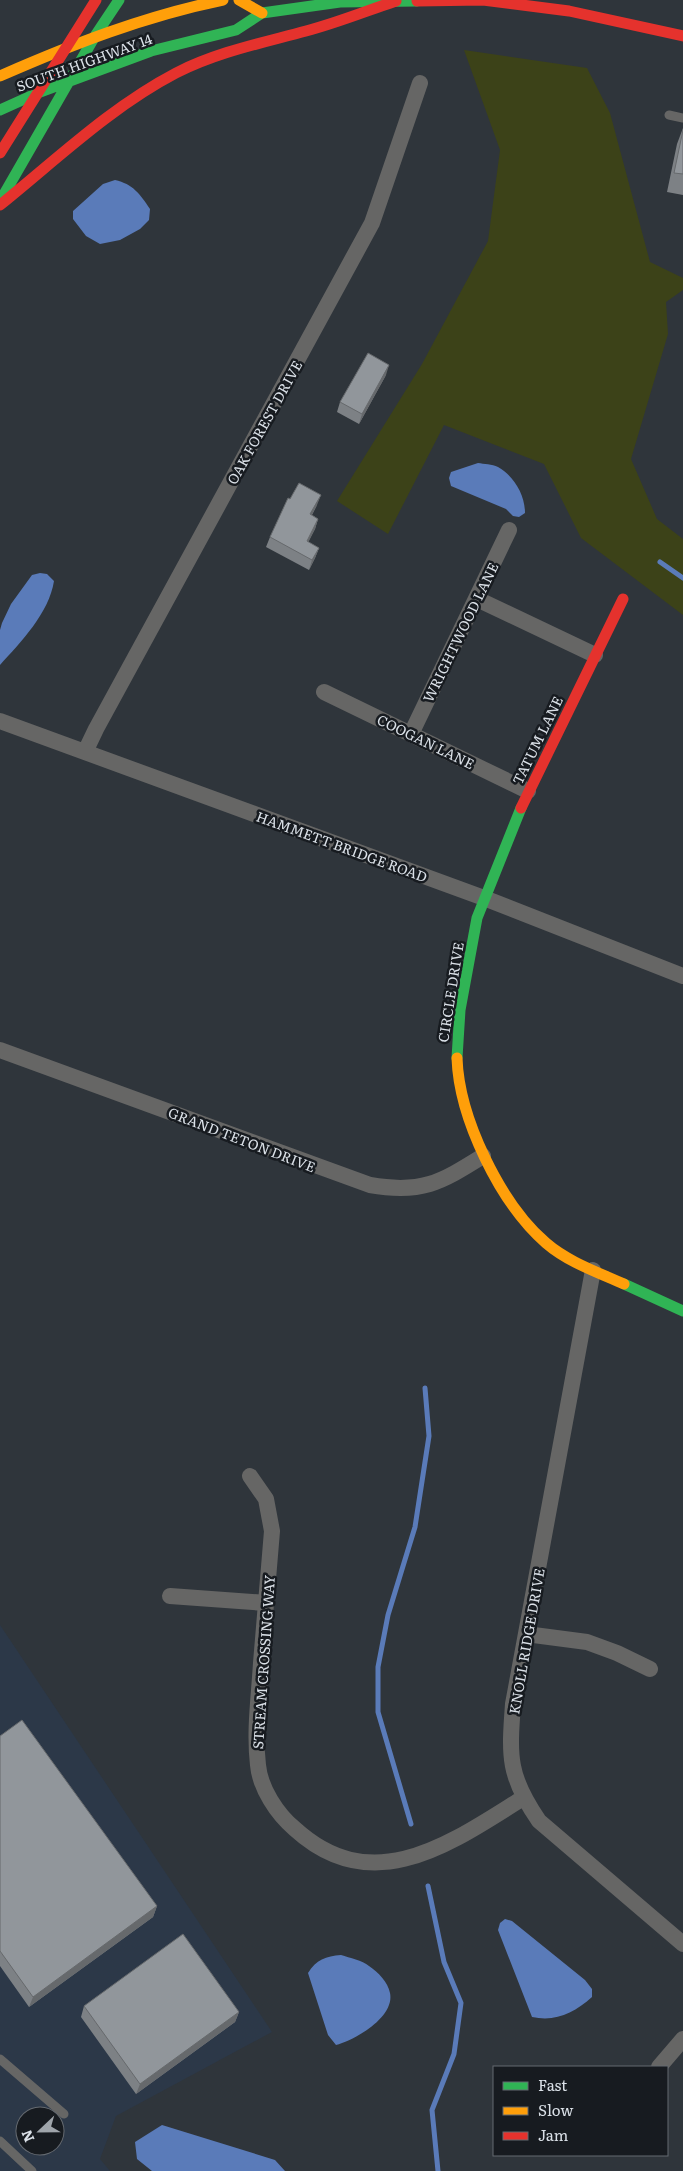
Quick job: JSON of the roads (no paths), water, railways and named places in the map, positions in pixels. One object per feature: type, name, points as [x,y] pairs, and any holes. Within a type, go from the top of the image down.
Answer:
[{"type":"main road","points":[[0,153],[96,0]]},
{"type":"main road","points":[[0,201],[95,36],[119,0]]},
{"type":"main road","name":"SOUTH HIGHWAY 14","points":[[0,76],[95,36],[209,1],[223,0]]},
{"type":"main road","points":[[239,0],[262,13]]},
{"type":"main road","name":"SOUTH HIGHWAY 14","points":[[0,110],[40,92],[151,51],[236,30],[262,13],[290,4],[483,0],[569,12],[683,36]]},
{"type":"main road","points":[[0,205],[75,142],[132,98],[176,73],[214,56],[324,26],[396,1]]},
{"type":"main road","name":"TATUM LANE","points":[[484,898],[528,790],[623,599]]},
{"type":"main road","name":"CIRCLE DRIVE","points":[[484,898],[472,947],[458,1021],[456,1045],[461,1089],[483,1156],[515,1209],[532,1231],[559,1253],[683,1311]]},
{"type":"street","name":"OAK FOREST DRIVE","points":[[85,752],[372,223],[420,83]]},
{"type":"street","name":"WRIGHTWOOD LANE","points":[[411,734],[509,530]]},
{"type":"street","points":[[477,599],[595,655]]},
{"type":"street","name":"COOGAN LANE","points":[[324,692],[528,790]]},
{"type":"street","name":"HAMMETT BRIDGE ROAD","points":[[0,721],[681,972]]},
{"type":"street","name":"GRAND TETON DRIVE","points":[[0,1050],[370,1185],[404,1189],[435,1184],[483,1156]]},
{"type":"street","name":"KNOLL RIDGE DRIVE","points":[[593,1270],[513,1704],[510,1747],[514,1775],[523,1798],[539,1821],[683,1944]]},
{"type":"street","name":"STREAM CROSSING WAY","points":[[250,1476],[266,1499],[272,1531],[256,1726],[258,1767],[268,1795],[283,1818],[303,1837],[329,1853],[362,1862],[396,1862],[426,1854],[454,1840],[523,1798]]},
{"type":"street","points":[[170,1596],[266,1603]]},
{"type":"street","points":[[526,1634],[587,1642],[617,1653],[650,1669]]},
{"type":"street","points":[[660,2066],[683,2039]]},
{"type":"lane","points":[[563,0],[569,12]]},
{"type":"lane","points":[[669,115],[683,118]]},
{"type":"lane","points":[[0,2059],[55,2106]]},
{"type":"lane","points":[[0,2141],[32,2171]]},
{"type":"water","points":[[115,180],[127,184],[139,194],[150,209],[149,220],[140,229],[120,240],[100,244],[86,236],[73,219],[73,211],[103,184]]},
{"type":"water","points":[[478,463],[496,466],[509,475],[521,493],[525,513],[519,517],[513,516],[506,509],[451,486],[449,478],[451,472]]},
{"type":"water","points":[[47,574],[54,581],[51,593],[33,626],[0,665],[0,630],[2,623],[11,604],[32,575]]},
{"type":"water","points":[[505,1919],[512,1921],[585,1980],[592,1989],[592,1997],[578,2008],[564,2015],[549,2018],[532,2017],[498,1930],[500,1923]]},
{"type":"water","points":[[341,1955],[363,1962],[379,1974],[389,1989],[390,2002],[380,2019],[372,2026],[363,2033],[336,2045],[328,2035],[308,1973],[314,1965],[322,1960],[331,1956]]},
{"type":"water","points":[[162,2125],[275,2160],[285,2171],[152,2171],[137,2159],[135,2142]]},
{"type":"waterway","points":[[660,562],[683,578]]},
{"type":"waterway","points":[[411,1824],[378,1712],[378,1667],[388,1615],[415,1527],[429,1436],[425,1388]]},
{"type":"waterway","points":[[428,1886],[444,1962],[461,2003],[454,2054],[432,2110],[438,2171]]}]
